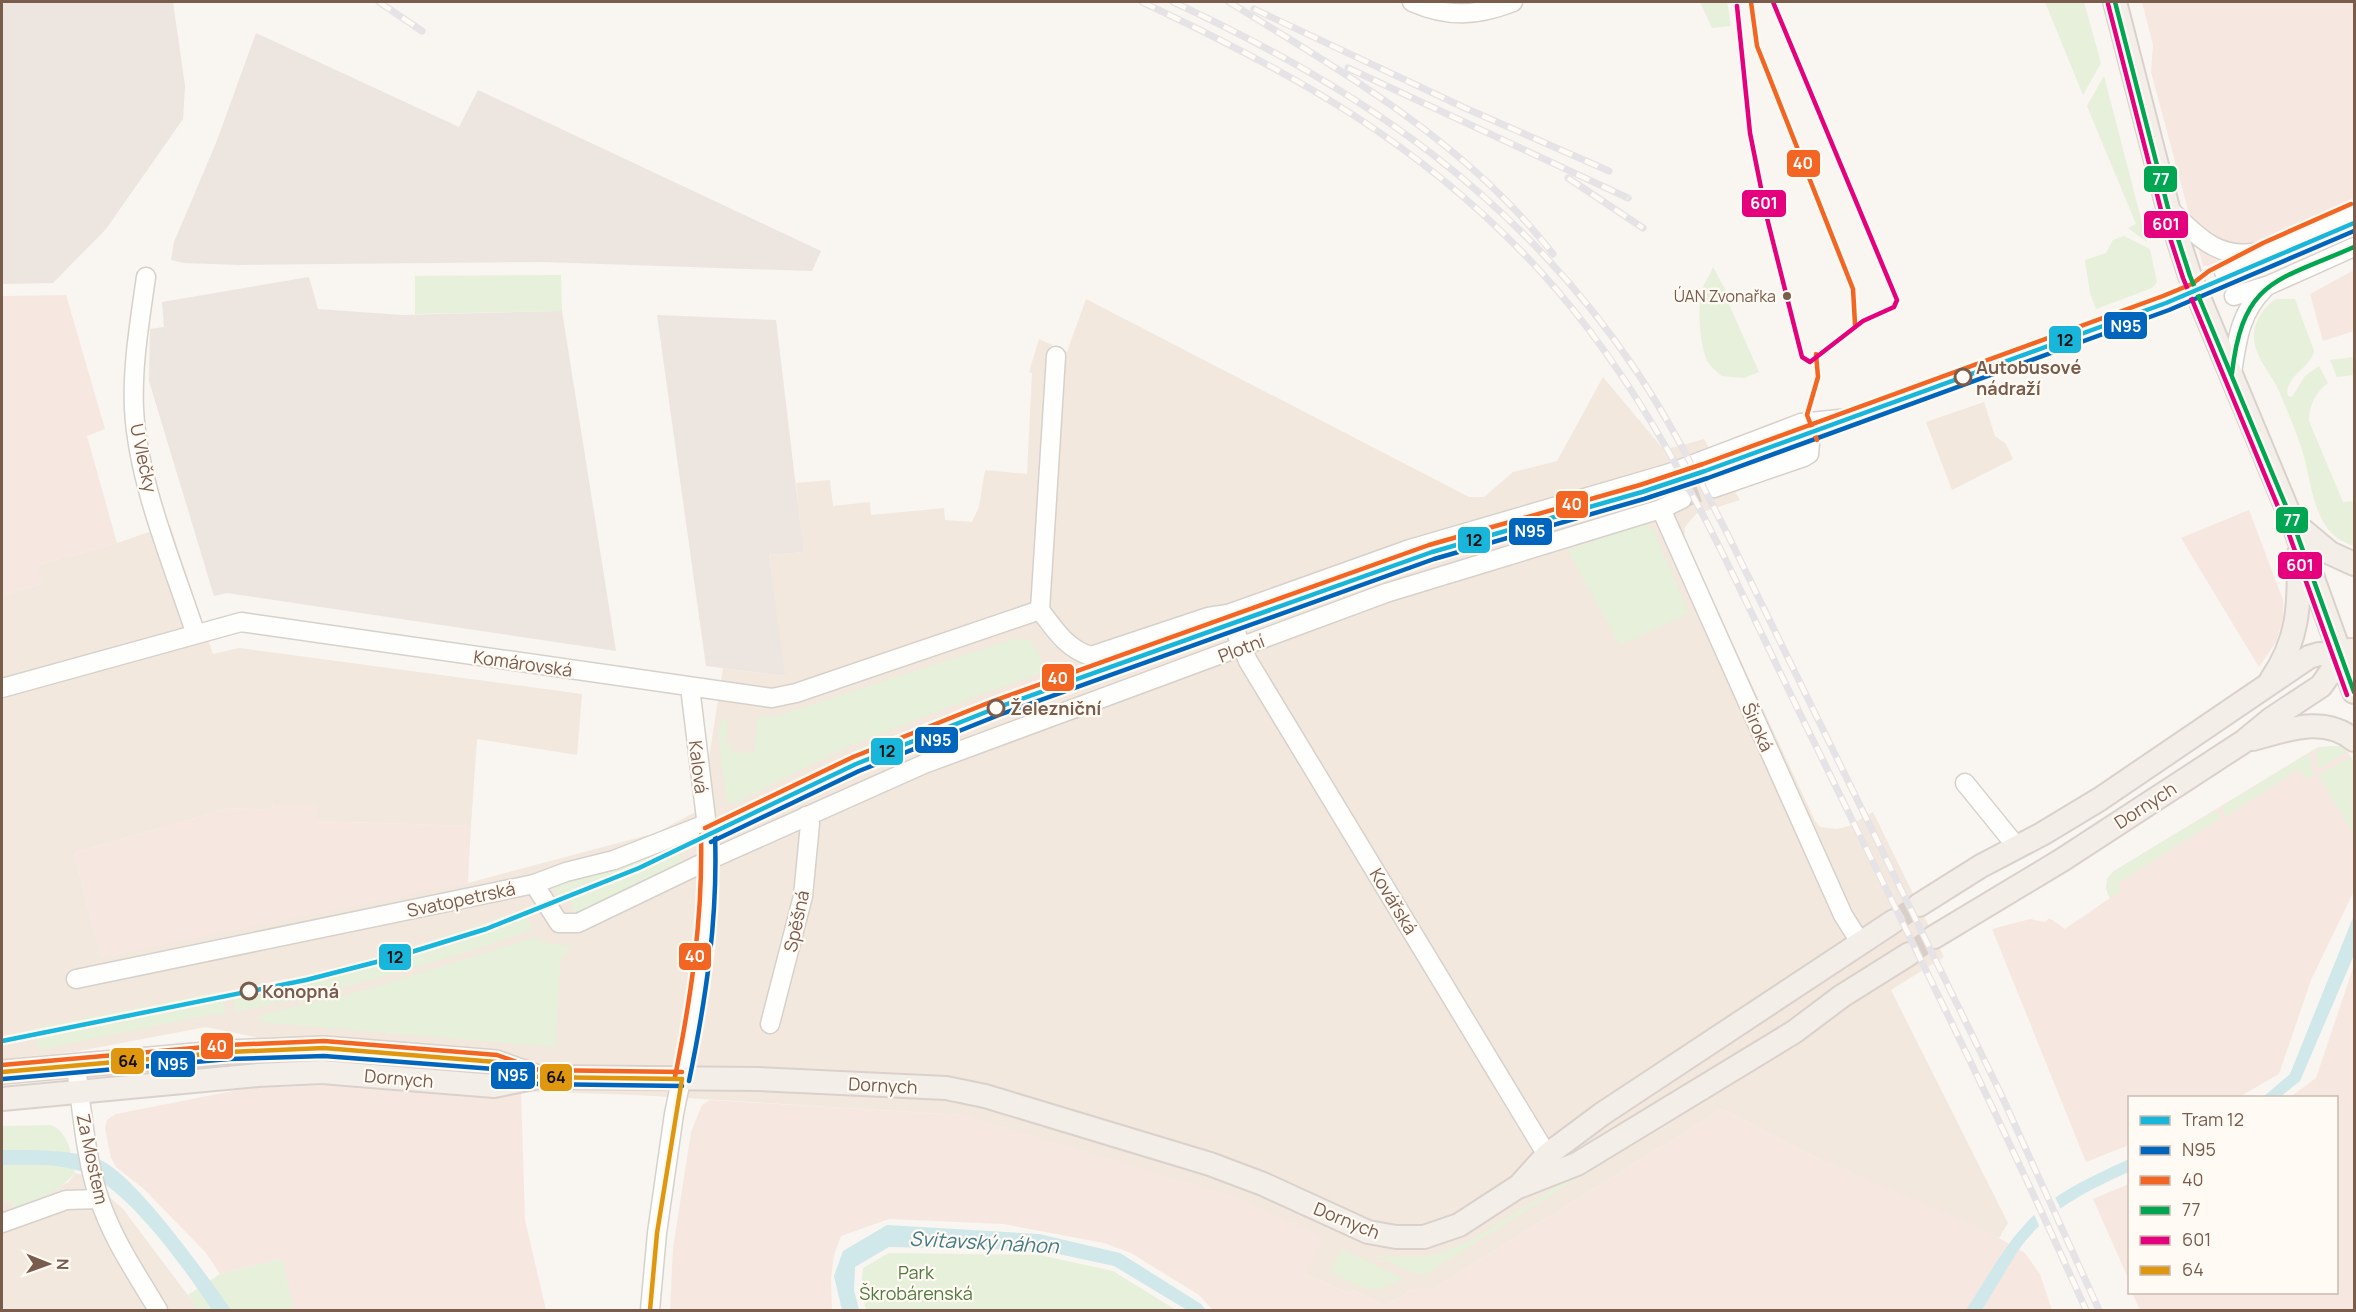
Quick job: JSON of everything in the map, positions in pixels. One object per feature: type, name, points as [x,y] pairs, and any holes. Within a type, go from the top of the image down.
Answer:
[{"type":"main road","points":[[2115,2],[2168,208],[2196,291],[2348,652],[2355,692]]},
{"type":"main road","points":[[2296,530],[2330,553],[2355,564]]},
{"type":"main road","points":[[2264,690],[2286,655],[2293,638],[2298,609],[2296,530]]},
{"type":"main road","name":"Dornych","points":[[1919,905],[2093,804],[2167,752],[2264,690],[2309,657],[2348,652]]},
{"type":"main road","name":"Dornych","points":[[1934,937],[2062,860],[2243,742],[2271,719],[2321,686],[2348,652]]},
{"type":"main road","points":[[2243,742],[2306,726],[2327,727],[2355,740]]},
{"type":"main road","name":"Dornych","points":[[1519,1186],[1547,1155],[1602,1114],[1743,1023],[1782,993],[1894,921]]},
{"type":"main road","name":"Dornych","points":[[80,1092],[210,1079],[322,1072],[494,1086],[538,1077],[780,1080],[966,1091],[1219,1167],[1361,1229],[1387,1236],[1424,1237],[1449,1230],[1519,1186],[1577,1164],[1794,1032],[1842,996],[1909,954]]},
{"type":"main road","points":[[2,1072],[239,1051],[324,1048],[496,1062],[538,1077]]},
{"type":"main road","points":[[2,1100],[80,1092]]},
{"type":"street","points":[[1412,2],[1442,13],[1461,15],[1491,11],[1507,4]]},
{"type":"street","points":[[2168,208],[2199,237],[2223,252],[2245,254],[2266,250]]},
{"type":"street","points":[[2224,272],[2266,250],[2355,211]]},
{"type":"street","points":[[2234,296],[2269,285],[2355,247]]},
{"type":"street","name":"U Vlečky","points":[[146,277],[136,346],[134,409],[144,474],[195,632]]},
{"type":"street","points":[[2232,373],[2240,324],[2250,304],[2269,285]]},
{"type":"street","name":"Plotní","points":[[1040,610],[1060,637],[1079,652],[1091,656],[1208,617],[1228,614],[1410,549],[1670,473],[1801,423],[1849,417],[2196,291]]},
{"type":"street","points":[[1040,610],[1056,356]]},
{"type":"street","points":[[1714,488],[1809,454],[1810,443]]},
{"type":"street","name":"Plotní","points":[[806,816],[924,764],[1461,568],[1661,509],[1682,499]]},
{"type":"street","name":"Široká","points":[[1661,509],[1843,915],[1860,942]]},
{"type":"street","name":"Komárovská","points":[[10,686],[195,632],[241,622],[762,698],[783,697],[1040,610]]},
{"type":"street","name":"Kovářská","points":[[1228,614],[1240,648],[1547,1155]]},
{"type":"street","name":"Kalová","points":[[651,1311],[657,1233],[698,997],[709,860],[690,687]]},
{"type":"street","points":[[1965,783],[2018,847]]},
{"type":"street","name":"Svatopetrská","points":[[76,979],[534,884],[556,920],[570,925],[806,816]]},
{"type":"street","name":"Spěšná","points":[[770,1024],[800,912],[810,824],[806,816]]},
{"type":"street","points":[[534,884],[566,872],[614,860],[706,824]]},
{"type":"street","name":"Za Mostem","points":[[76,1067],[97,1194],[114,1235],[158,1311]]},
{"type":"street","points":[[2,1223],[66,1200],[97,1194]]},
{"type":"shaded area","points":[[2,2],[173,2],[185,86],[183,119],[106,229],[53,283],[2,284]]},
{"type":"shaded area","points":[[2142,2],[2354,2],[2354,204],[2229,263],[2203,266],[2151,72],[2153,45]]},
{"type":"shaded area","points":[[256,33],[459,127],[478,90],[821,251],[812,271],[543,262],[239,265],[184,263],[171,260],[174,242],[216,143]]},
{"type":"shaded area","points":[[2354,270],[2354,331],[2323,341],[2310,294]]},
{"type":"shaded area","points":[[309,277],[318,309],[402,315],[562,311],[616,651],[227,593],[214,596],[149,381],[150,329],[164,327],[162,302]]},
{"type":"shaded area","points":[[66,295],[105,429],[87,436],[117,543],[35,566],[41,584],[2,595],[2,296]]},
{"type":"shaded area","points":[[1086,299],[1469,497],[1484,497],[1513,472],[1557,461],[1603,377],[1664,450],[1704,439],[1740,500],[1696,514],[1685,527],[1684,538],[1815,821],[1820,827],[1837,829],[1849,826],[1873,812],[1944,957],[1891,990],[2008,1223],[1999,1238],[1813,1156],[1722,1109],[1431,1290],[1413,1289],[1386,1306],[1353,1290],[1351,1294],[1305,1274],[1240,1199],[962,1115],[636,1095],[331,1085],[255,1037],[206,1027],[74,1052],[2,1059],[2,595],[41,584],[35,566],[117,543],[170,525],[213,654],[239,648],[582,694],[577,755],[477,739],[471,826],[316,821],[273,804],[272,810],[229,808],[74,853],[101,957],[376,899],[468,883],[656,833],[701,809],[723,668],[784,676],[769,555],[803,552],[796,483],[830,480],[833,506],[870,502],[871,515],[944,508],[945,520],[972,522],[979,507],[985,470],[1027,474],[1032,373],[1029,372],[1039,339],[1067,352]]},
{"type":"shaded area","points":[[657,315],[776,320],[803,546],[803,552],[769,555],[785,676],[706,666]]},
{"type":"shaded area","points":[[1984,402],[1995,436],[2006,444],[2013,459],[1952,490],[1926,422]]},
{"type":"shaded area","points":[[2249,510],[2283,600],[2283,618],[2276,642],[2259,667],[2181,538]]},
{"type":"shaded area","points":[[2339,746],[2348,752],[2354,763],[2354,891],[2311,980],[2279,1074],[2241,1096],[2128,1096],[2128,1145],[2086,1162],[1992,929],[2030,919],[2045,922],[2049,918],[2065,929],[2110,898],[2106,889],[2107,879],[2114,871],[2318,747]]},
{"type":"shaded area","points":[[273,804],[317,805],[317,821],[471,826],[468,883],[101,957],[74,853],[229,808],[272,810]]},
{"type":"shaded area","points":[[2354,965],[2354,1310],[2140,1310],[2132,1294],[2338,1294],[2338,1096],[2291,1096],[2316,1078]]},
{"type":"shaded area","points":[[331,1085],[521,1091],[525,1220],[546,1310],[294,1310],[282,1259],[220,1274],[206,1253],[144,1189],[117,1168],[111,1158],[105,1129],[107,1120],[116,1114],[248,1088]]},
{"type":"shaded area","points":[[710,1100],[963,1115],[1118,1161],[1240,1199],[1323,1237],[1305,1274],[1351,1294],[1353,1290],[1386,1306],[1413,1289],[1423,1287],[1431,1290],[1722,1109],[1813,1156],[1987,1231],[2025,1253],[2040,1274],[2052,1310],[1213,1310],[1199,1295],[1131,1253],[1104,1243],[1003,1224],[889,1219],[841,1236],[834,1255],[831,1278],[832,1310],[670,1310],[673,1248],[691,1132],[702,1105]]},
{"type":"shaded area","points":[[75,1173],[86,1176],[123,1209],[199,1310],[2,1310],[2,1203],[10,1200],[14,1207],[51,1194],[50,1191],[69,1182]]},
{"type":"shaded area","points":[[2128,1184],[2128,1278],[2093,1199]]},
{"type":"green space","points":[[1700,2],[1727,2],[1731,26],[1712,28]]},
{"type":"green space","points":[[2045,2],[2084,2],[2101,63],[2083,95]]},
{"type":"green space","points":[[2104,76],[2147,242],[2128,228],[2136,224],[2087,106]]},
{"type":"green space","points":[[2124,236],[2150,249],[2157,282],[2152,288],[2096,309],[2090,293],[2085,260],[2106,253],[2113,240]]},
{"type":"green space","points":[[1713,267],[1726,291],[1724,293],[1759,372],[1744,378],[1722,376],[1710,364],[1702,345],[1700,300],[1702,290]]},
{"type":"green space","points":[[561,275],[562,311],[415,314],[415,276]]},
{"type":"green space","points":[[2276,299],[2295,299],[2314,351],[2312,357],[2290,383],[2288,396],[2292,397],[2305,376],[2319,366],[2328,383],[2314,400],[2309,421],[2343,502],[2354,501],[2354,546],[2334,535],[2321,517],[2297,434],[2276,384],[2257,351],[2254,337],[2255,326],[2264,310]]},
{"type":"green space","points":[[2354,357],[2354,375],[2337,377],[2330,360]]},
{"type":"green space","points":[[1646,524],[1653,530],[1689,613],[1620,645],[1567,550]]},
{"type":"green space","points":[[1017,638],[1031,641],[1036,649],[1041,661],[1039,674],[842,749],[740,801],[730,804],[726,800],[718,732],[722,720],[727,718],[726,744],[732,745],[733,752],[754,753],[757,717],[777,716]]},
{"type":"green space","points":[[2339,746],[2348,752],[2319,769],[2314,750]]},
{"type":"green space","points":[[2309,753],[2314,775],[2306,779],[2299,769],[2225,817],[2222,806]]},
{"type":"green space","points":[[2351,757],[2354,763],[2354,836],[2318,775]]},
{"type":"green space","points":[[2217,811],[2221,818],[2117,884],[2121,891],[2110,898],[2107,884],[2114,871]]},
{"type":"green space","points":[[675,846],[684,863],[576,916],[568,914],[574,911],[566,894],[558,896],[552,884]]},
{"type":"green space","points":[[523,910],[533,929],[386,976],[236,1012],[232,989],[244,990],[350,964]]},
{"type":"green space","points":[[533,938],[551,944],[572,946],[560,962],[556,1047],[259,1022],[259,1015],[362,991]]},
{"type":"green space","points":[[221,991],[226,1014],[213,1014],[38,1050],[34,1028]]},
{"type":"green space","points":[[51,1125],[58,1129],[66,1139],[75,1173],[59,1189],[50,1191],[51,1195],[14,1208],[10,1200],[2,1203],[2,1126]]},
{"type":"green space","points":[[1608,1154],[1608,1159],[1426,1274],[1413,1273],[1377,1256],[1417,1257],[1438,1254],[1470,1241]]},
{"type":"green space","points":[[1341,1249],[1403,1278],[1382,1288],[1359,1286],[1330,1272]]},
{"type":"green space","name":"Park Škrobárenská","points":[[889,1253],[1039,1255],[1113,1271],[1176,1310],[866,1310],[861,1288],[863,1268]]},
{"type":"green space","points":[[282,1259],[294,1310],[198,1310],[188,1295],[220,1274]]},
{"type":"water","points":[[2354,915],[2354,955],[2300,1081],[2281,1096],[2264,1096],[2290,1074]]},
{"type":"water","points":[[2,1150],[74,1153],[98,1159],[113,1168],[131,1183],[150,1204],[206,1274],[231,1310],[212,1310],[171,1252],[135,1210],[116,1192],[80,1171],[41,1165],[2,1165]]},
{"type":"water","points":[[2128,1159],[2128,1172],[2098,1186],[2068,1204],[2041,1225],[2018,1251],[1982,1310],[1966,1310],[2012,1240],[2030,1219],[2052,1200]]},
{"type":"water","name":"Svitavský náhon","points":[[887,1225],[1039,1234],[1120,1253],[1201,1304],[1206,1310],[1187,1310],[1114,1266],[1040,1250],[889,1247],[855,1267],[854,1290],[859,1310],[842,1310],[834,1276],[843,1251]]},
{"type":"pier","points":[[2055,1197],[2062,1212],[2041,1230],[2033,1212]]},
{"type":"tunnel","points":[[1682,499],[1714,488]]},
{"type":"tunnel","points":[[1894,921],[1919,905]]},
{"type":"tunnel","points":[[1909,954],[1934,937]]},
{"type":"railway","points":[[379,2],[422,31]]},
{"type":"railway","points":[[1142,2],[1304,85],[1403,149],[1496,226],[1540,271],[1584,323],[1623,378],[1659,435],[1692,494],[1986,1094],[2086,1310]]},
{"type":"railway","points":[[1173,2],[1309,72],[1372,111],[1432,154],[1489,201],[1542,253],[1591,309],[1637,372],[1673,430],[1726,531],[1999,1090],[2099,1310]]},
{"type":"railway","points":[[1229,2],[1360,84],[1444,144],[1519,214],[1553,254]]},
{"type":"railway","points":[[1254,9],[1465,108],[1609,171]]},
{"type":"railway","points":[[1348,68],[1628,198]]},
{"type":"railway","points":[[1568,178],[1643,228]]},
{"type":"tram line","name":"12","points":[[2,1041],[306,980],[392,958],[486,929],[639,868],[856,764],[996,708],[1432,552],[1642,492],[1705,471],[2166,303],[2354,223]]},
{"type":"transit line","name":"40","points":[[1751,2],[1757,46],[1853,289],[1855,324]]},
{"type":"transit line","name":"601","points":[[1737,6],[1750,133],[1767,218],[1802,357],[1810,362],[1863,321],[1894,307],[1897,300],[1773,2]]},
{"type":"transit line","name":"77","points":[[2115,2],[2168,208],[2190,276],[2293,523],[2354,692]]},
{"type":"transit line","name":"601","points":[[2108,4],[2161,210],[2183,278],[2286,526],[2347,695]]},
{"type":"transit line","name":"40","points":[[705,828],[853,757],[993,701],[1429,545],[1640,485],[1703,464],[2163,296],[2192,284],[2209,271],[2263,243],[2351,204]]},
{"type":"transit line","name":"N95","points":[[711,842],[859,771],[999,715],[1434,559],[1644,499],[1708,478],[2169,310],[2354,231]]},
{"type":"transit line","name":"77","points":[[2232,373],[2237,342],[2245,318],[2255,301],[2284,277],[2354,247]]},
{"type":"transit line","name":"40","points":[[1816,354],[1818,377],[1807,415],[1817,440]]},
{"type":"transit line","name":"40","points":[[675,1077],[695,957],[700,897],[701,835]]},
{"type":"transit line","name":"N95","points":[[689,1081],[701,1020],[713,928],[715,835]]},
{"type":"transit line","name":"40","points":[[2,1065],[228,1045],[324,1041],[497,1055],[539,1070],[682,1072]]},
{"type":"transit line","name":"64","points":[[2,1072],[229,1052],[324,1048],[496,1062],[538,1077],[682,1079]]},
{"type":"transit line","name":"N95","points":[[3,1079],[229,1059],[324,1056],[494,1069],[537,1084],[682,1086]]},
{"type":"transit line","name":"64","points":[[650,1310],[657,1233],[682,1079]]},
{"type":"place","name":"ÚAN Zvonařka","points":[[1787,296]]},
{"type":"place","name":"Autobusové nádraží","points":[[1963,377]]},
{"type":"place","name":"Železniční","points":[[996,708]]},
{"type":"place","name":"Konopná","points":[[249,991]]}]
